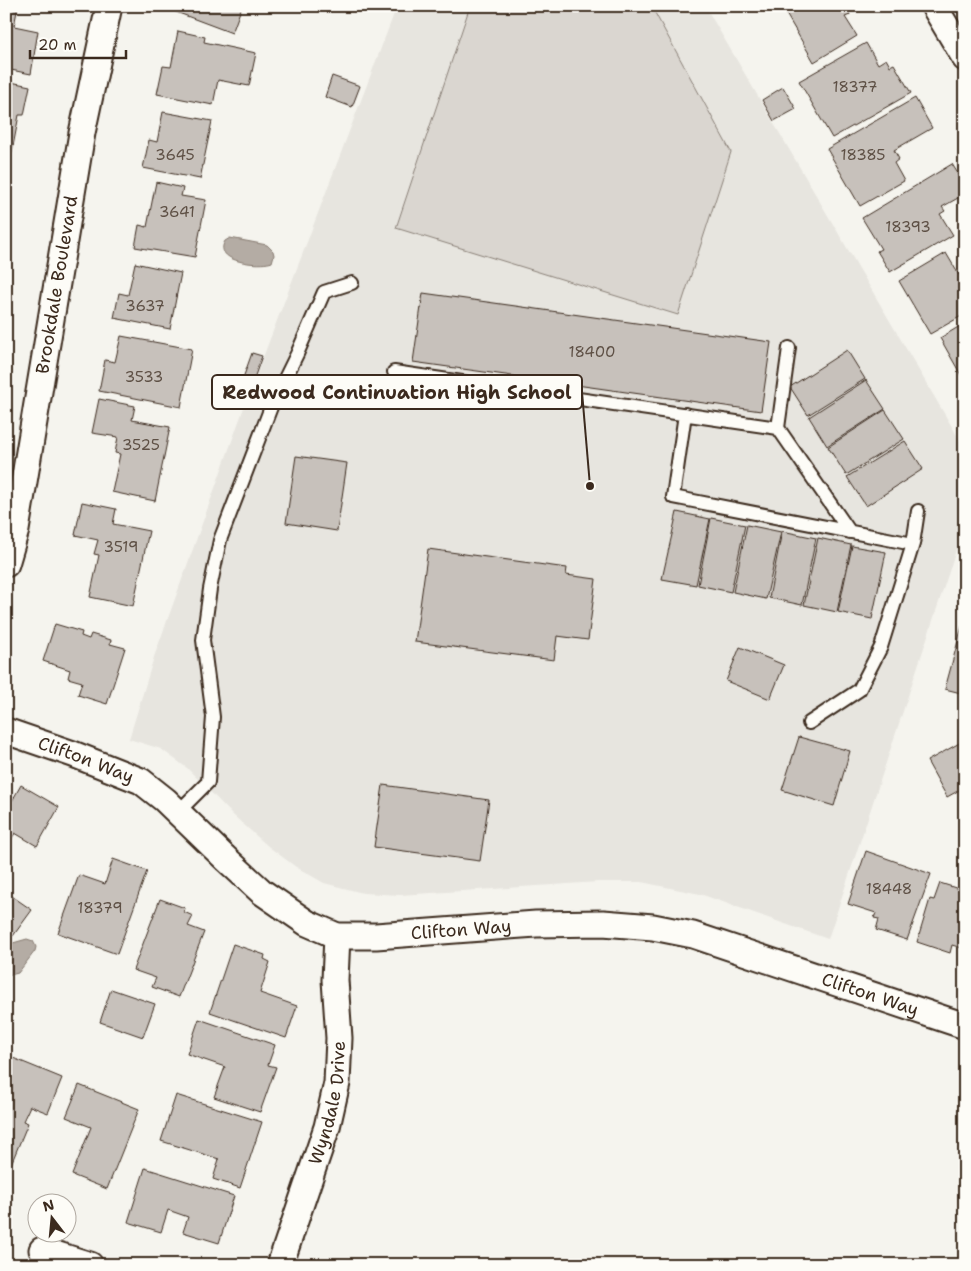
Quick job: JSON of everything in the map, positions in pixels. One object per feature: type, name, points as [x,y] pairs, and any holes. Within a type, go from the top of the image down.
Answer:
[{"type":"street","name":"Brookdale Boulevard","points":[[6,564],[16,530],[82,133],[109,6]]},
{"type":"street","points":[[934,6],[965,58]]},
{"type":"street","name":"Clifton Way","points":[[6,731],[73,754],[141,782],[165,800],[262,892],[307,923],[337,936],[376,936],[536,924],[603,923],[653,927],[693,935],[965,1026]]},
{"type":"street","name":"Wyndale Drive","points":[[280,1265],[327,1127],[337,1083],[339,1038],[335,980],[337,936]]},
{"type":"street","points":[[42,1250],[90,1265]]},
{"type":"lane","points":[[178,812],[208,782],[213,717],[203,640],[210,589],[220,540],[271,407],[324,292],[352,283]]},
{"type":"lane","points":[[789,348],[778,428],[850,532]]},
{"type":"lane","points":[[394,372],[778,428]]},
{"type":"lane","points":[[685,414],[673,497],[912,544]]},
{"type":"lane","points":[[809,723],[859,690],[881,647],[912,544],[918,511]]},
{"type":"shaded area","points":[[397,6],[705,6],[965,449],[965,523],[828,939],[700,894],[641,882],[598,882],[400,895],[363,893],[324,883],[296,867],[269,847],[234,816],[187,768],[161,749],[129,739],[154,657],[246,402]]},
{"type":"shaded area","points":[[470,6],[636,6],[654,11],[731,152],[678,315],[396,228]]},
{"type":"shaded area","points":[[230,238],[267,245],[273,251],[272,262],[258,264],[231,258],[225,254],[223,248],[225,241]]},
{"type":"shaded area","points":[[27,939],[33,941],[36,947],[35,951],[18,973],[6,976],[6,945]]},
{"type":"building","points":[[6,6],[18,6],[14,26],[38,31],[31,74],[6,69]]},
{"type":"building","points":[[169,6],[242,6],[232,33],[168,9]]},
{"type":"building","points":[[783,6],[848,6],[846,7],[850,15],[845,17],[857,36],[814,62]]},
{"type":"building","points":[[178,31],[205,37],[204,42],[256,53],[249,86],[218,80],[213,105],[157,94],[163,66],[171,67]]},
{"type":"building","points":[[866,43],[878,64],[886,59],[890,66],[894,64],[911,93],[832,138],[799,81]]},
{"type":"building","points":[[332,76],[360,86],[352,107],[325,97]]},
{"type":"building","points":[[6,81],[30,86],[24,115],[19,115],[6,183]]},
{"type":"building","points":[[783,87],[796,109],[774,121],[762,100]]},
{"type":"building","points":[[915,98],[932,128],[894,150],[899,159],[894,163],[904,181],[860,206],[827,149]]},
{"type":"building","points":[[163,112],[212,121],[200,179],[143,168],[149,140],[157,142]]},
{"type":"building","points":[[952,164],[965,185],[965,194],[942,207],[945,211],[940,214],[953,235],[890,272],[877,251],[881,249],[862,218]]},
{"type":"building","points":[[156,182],[183,188],[181,196],[206,200],[195,257],[135,247],[139,225],[147,227]]},
{"type":"building","points":[[946,253],[959,275],[965,271],[965,314],[930,334],[899,281]]},
{"type":"building","points":[[135,263],[181,273],[170,329],[114,318],[119,293],[128,295]]},
{"type":"building","points":[[423,293],[771,342],[761,411],[413,362]]},
{"type":"building","points":[[965,323],[965,382],[940,338]]},
{"type":"building","points":[[121,336],[192,349],[181,407],[99,391],[105,360],[115,362]]},
{"type":"building","points":[[847,350],[865,379],[808,415],[790,387]]},
{"type":"building","points":[[252,353],[262,356],[252,384],[242,381]]},
{"type":"building","points":[[866,380],[885,409],[827,446],[809,417]]},
{"type":"building","points":[[99,399],[135,406],[132,420],[170,427],[155,501],[112,492],[120,454],[115,453],[118,437],[92,433]]},
{"type":"building","points":[[885,410],[904,439],[846,475],[828,447]]},
{"type":"building","points":[[905,441],[923,469],[866,506],[847,477]]},
{"type":"building","points":[[296,456],[347,463],[337,531],[286,523]]},
{"type":"building","points":[[82,502],[116,509],[113,524],[149,531],[133,606],[90,597],[99,555],[94,554],[98,540],[75,535]]},
{"type":"building","points":[[677,512],[710,519],[696,585],[662,579]]},
{"type":"building","points":[[711,518],[745,525],[731,592],[698,585]]},
{"type":"building","points":[[747,525],[781,532],[766,599],[733,592]]},
{"type":"building","points":[[782,531],[816,538],[802,605],[769,598]]},
{"type":"building","points":[[818,538],[851,545],[837,612],[804,605]]},
{"type":"building","points":[[852,546],[886,552],[872,619],[838,612]]},
{"type":"building","points":[[428,549],[567,568],[566,575],[596,579],[588,640],[557,636],[554,660],[415,642]]},
{"type":"building","points":[[55,624],[82,632],[81,636],[89,639],[91,634],[111,640],[110,644],[125,648],[107,704],[78,695],[82,682],[68,678],[70,670],[43,661]]},
{"type":"building","points":[[962,626],[965,627],[965,694],[945,689]]},
{"type":"building","points":[[740,647],[784,665],[770,699],[726,681]]},
{"type":"building","points":[[799,737],[850,751],[834,806],[782,790]]},
{"type":"building","points":[[965,740],[965,787],[947,797],[927,761]]},
{"type":"building","points":[[21,785],[59,807],[37,846],[15,833],[6,848],[6,797],[12,801]]},
{"type":"building","points":[[383,785],[489,800],[480,861],[374,847]]},
{"type":"building","points":[[866,851],[931,874],[907,940],[876,930],[879,919],[874,918],[876,913],[848,904]]},
{"type":"building","points":[[113,859],[147,871],[117,954],[58,933],[79,875],[105,884]]},
{"type":"building","points":[[963,877],[965,878],[965,949],[952,945],[950,953],[917,942],[930,899],[934,900],[940,883],[959,889]]},
{"type":"building","points":[[6,892],[32,910],[13,936],[6,932]]},
{"type":"building","points":[[160,899],[185,908],[184,912],[193,916],[188,926],[204,932],[179,997],[152,987],[156,978],[133,970]]},
{"type":"building","points":[[233,944],[265,955],[264,959],[270,962],[260,993],[297,1006],[286,1038],[210,1012]]},
{"type":"building","points":[[111,989],[155,1004],[143,1037],[100,1022]]},
{"type":"building","points":[[199,1019],[275,1045],[268,1065],[276,1067],[260,1112],[214,1097],[225,1067],[187,1054]]},
{"type":"building","points":[[13,1058],[62,1078],[48,1113],[30,1106],[23,1121],[28,1123],[9,1169],[6,1168],[6,1074]]},
{"type":"building","points":[[79,1085],[139,1109],[107,1189],[72,1175],[91,1127],[66,1117]]},
{"type":"building","points":[[176,1095],[262,1122],[240,1188],[213,1179],[219,1159],[161,1141]]},
{"type":"building","points":[[145,1168],[234,1196],[219,1243],[183,1232],[188,1217],[168,1210],[161,1232],[128,1222]]},
{"type":"place","name":"Redwood Continuation High School","points":[[590,486]]}]
